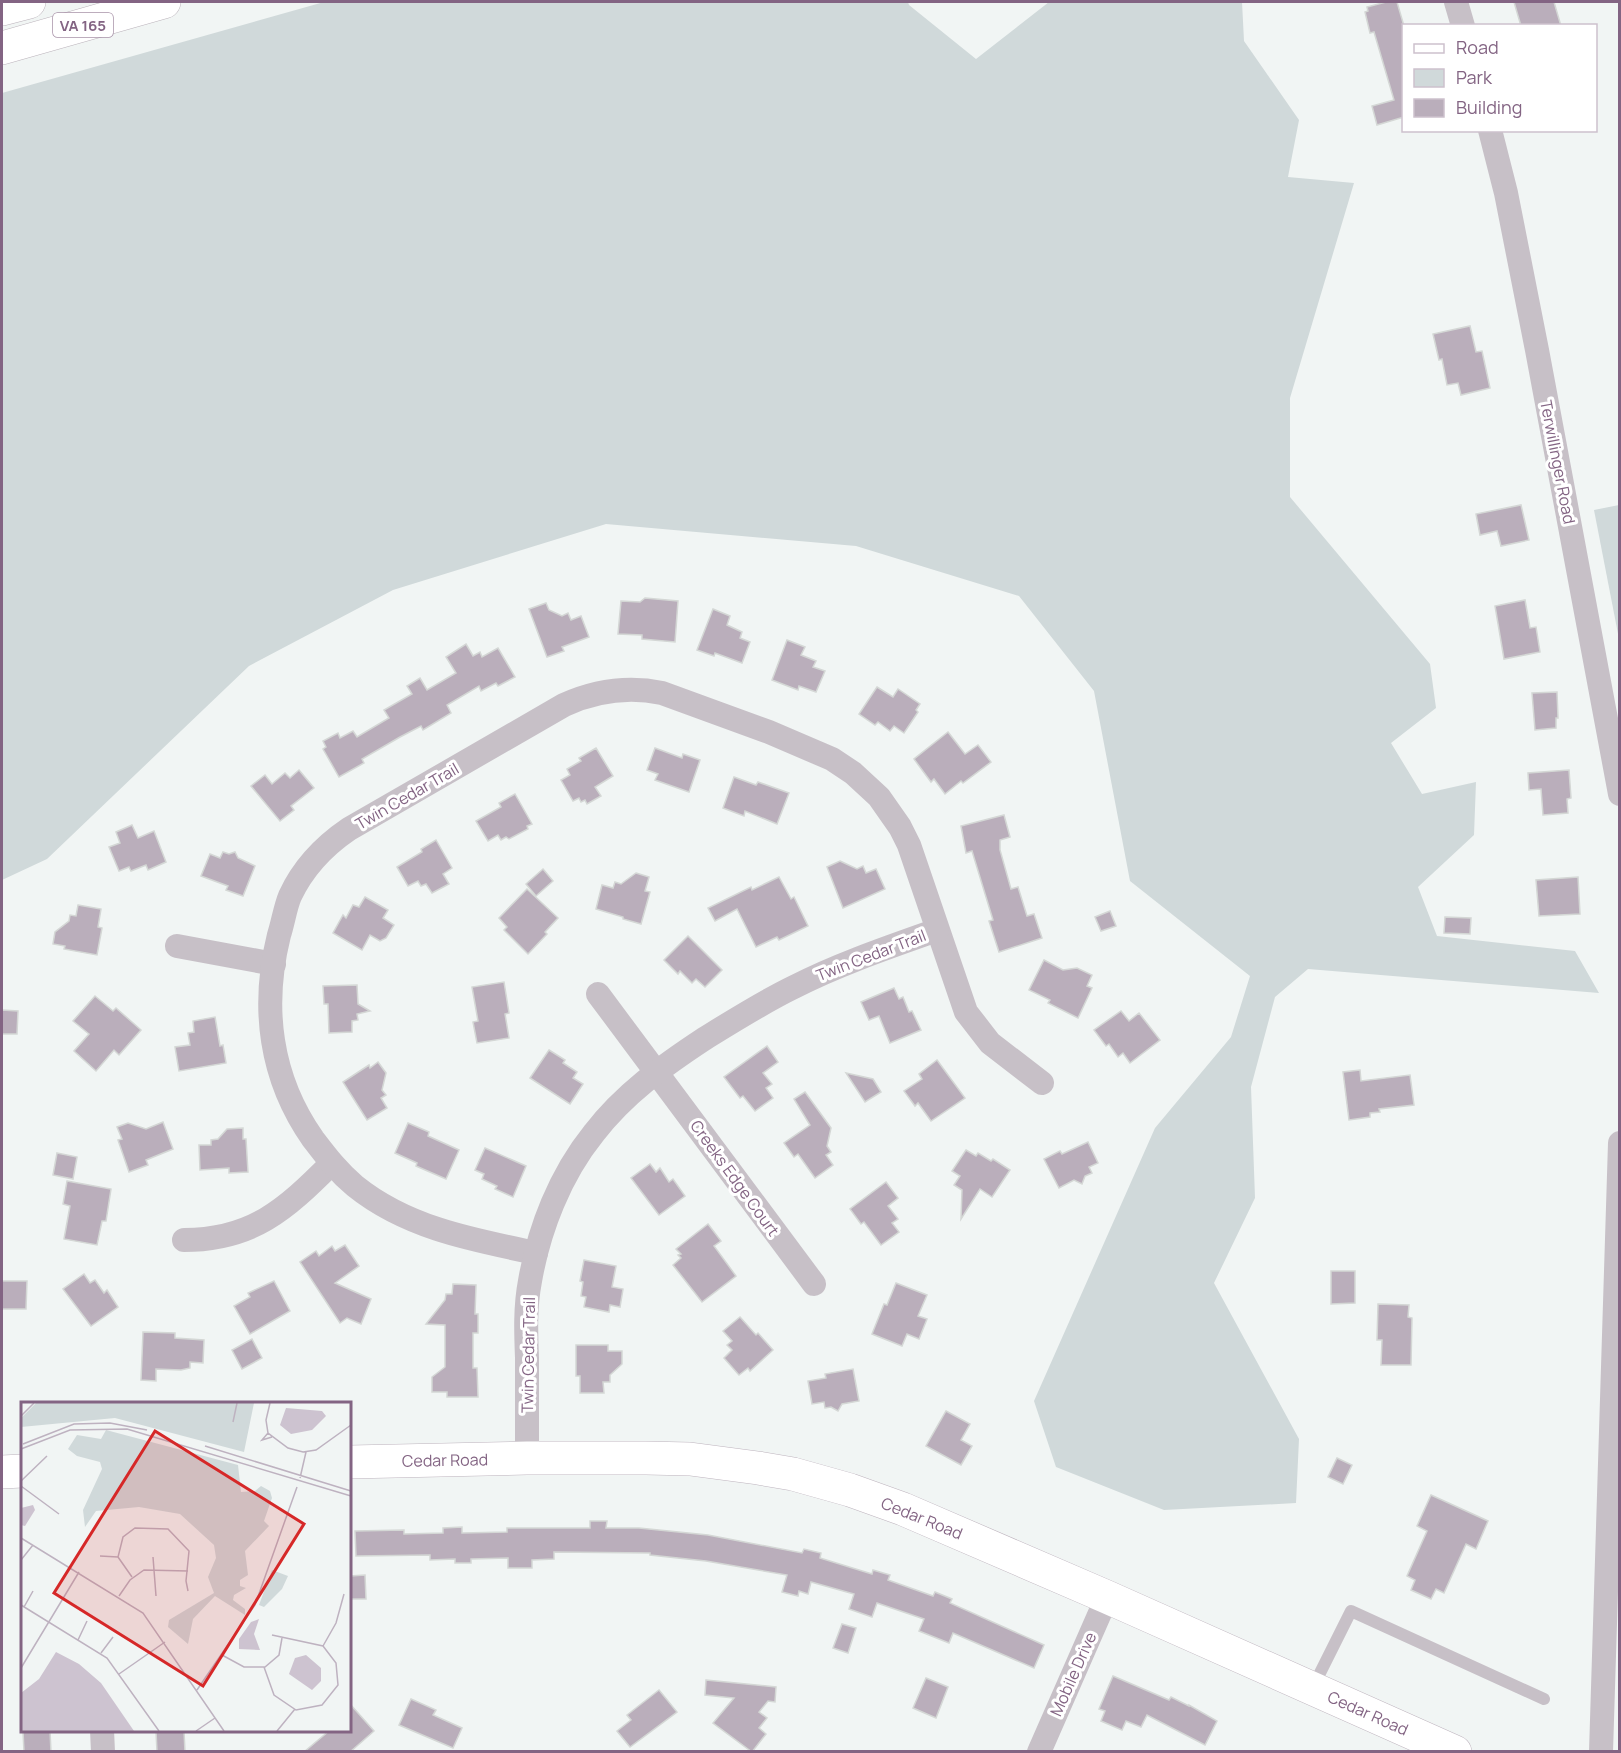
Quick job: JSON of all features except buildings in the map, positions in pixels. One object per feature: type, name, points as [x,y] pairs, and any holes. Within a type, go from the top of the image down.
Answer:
[{"type":"street","points":[[2,9],[29,2]]},
{"type":"street","name":"VA 165","points":[[2,48],[165,2]]},
{"type":"street","points":[[1456,2],[1462,24]]},
{"type":"street","name":"Terwillinger Road","points":[[1491,132],[1506,193],[1537,350],[1620,794]]},
{"type":"street","name":"Twin Cedar Trail","points":[[536,1253],[456,1234],[402,1216],[355,1186],[331,1164],[298,1117],[282,1080],[270,1025],[270,986],[290,897],[317,854],[340,835],[583,696],[615,690],[650,690],[662,693],[769,732],[832,759],[853,772],[879,798],[900,827],[919,872],[961,1000],[973,1023],[990,1043],[1042,1083]]},
{"type":"street","name":"Twin Cedar Trail","points":[[527,1458],[526,1317],[536,1253],[552,1204],[567,1173],[592,1134],[612,1111],[657,1071],[721,1028],[795,986],[867,955],[937,930]]},
{"type":"street","points":[[177,946],[274,964]]},
{"type":"street","name":"Creeks Edge Court","points":[[598,994],[814,1284]]},
{"type":"street","points":[[1601,1752],[1615,1418],[1620,1143]]},
{"type":"street","points":[[184,1240],[216,1239],[262,1223],[288,1204],[331,1164]]},
{"type":"street","name":"Cedar Road","points":[[351,1462],[527,1458],[690,1459],[793,1474],[850,1490],[903,1509],[1455,1752]]},
{"type":"street","points":[[2,1472],[21,1471]]},
{"type":"street","name":"Mobile Drive","points":[[1039,1752],[1107,1597]]},
{"type":"street","points":[[102,1732],[103,1752]]},
{"type":"lane","points":[[1312,1688],[1351,1611],[1544,1699]]},
{"type":"green space","points":[[324,2],[908,2],[976,59],[1049,2],[1242,2],[1244,41],[1299,120],[1288,177],[1354,183],[1290,398],[1290,497],[1430,664],[1436,708],[1391,743],[1422,794],[1476,782],[1474,835],[1418,887],[1437,936],[1575,951],[1599,993],[1308,969],[1275,997],[1251,1087],[1255,1198],[1214,1283],[1299,1439],[1296,1503],[1164,1510],[1056,1467],[1034,1401],[1155,1128],[1231,1037],[1250,976],[1130,881],[1094,691],[1019,596],[856,546],[606,524],[393,590],[249,666],[47,859],[2,880],[2,93]]},
{"type":"green space","points":[[1620,505],[1619,639],[1594,510]]}]
